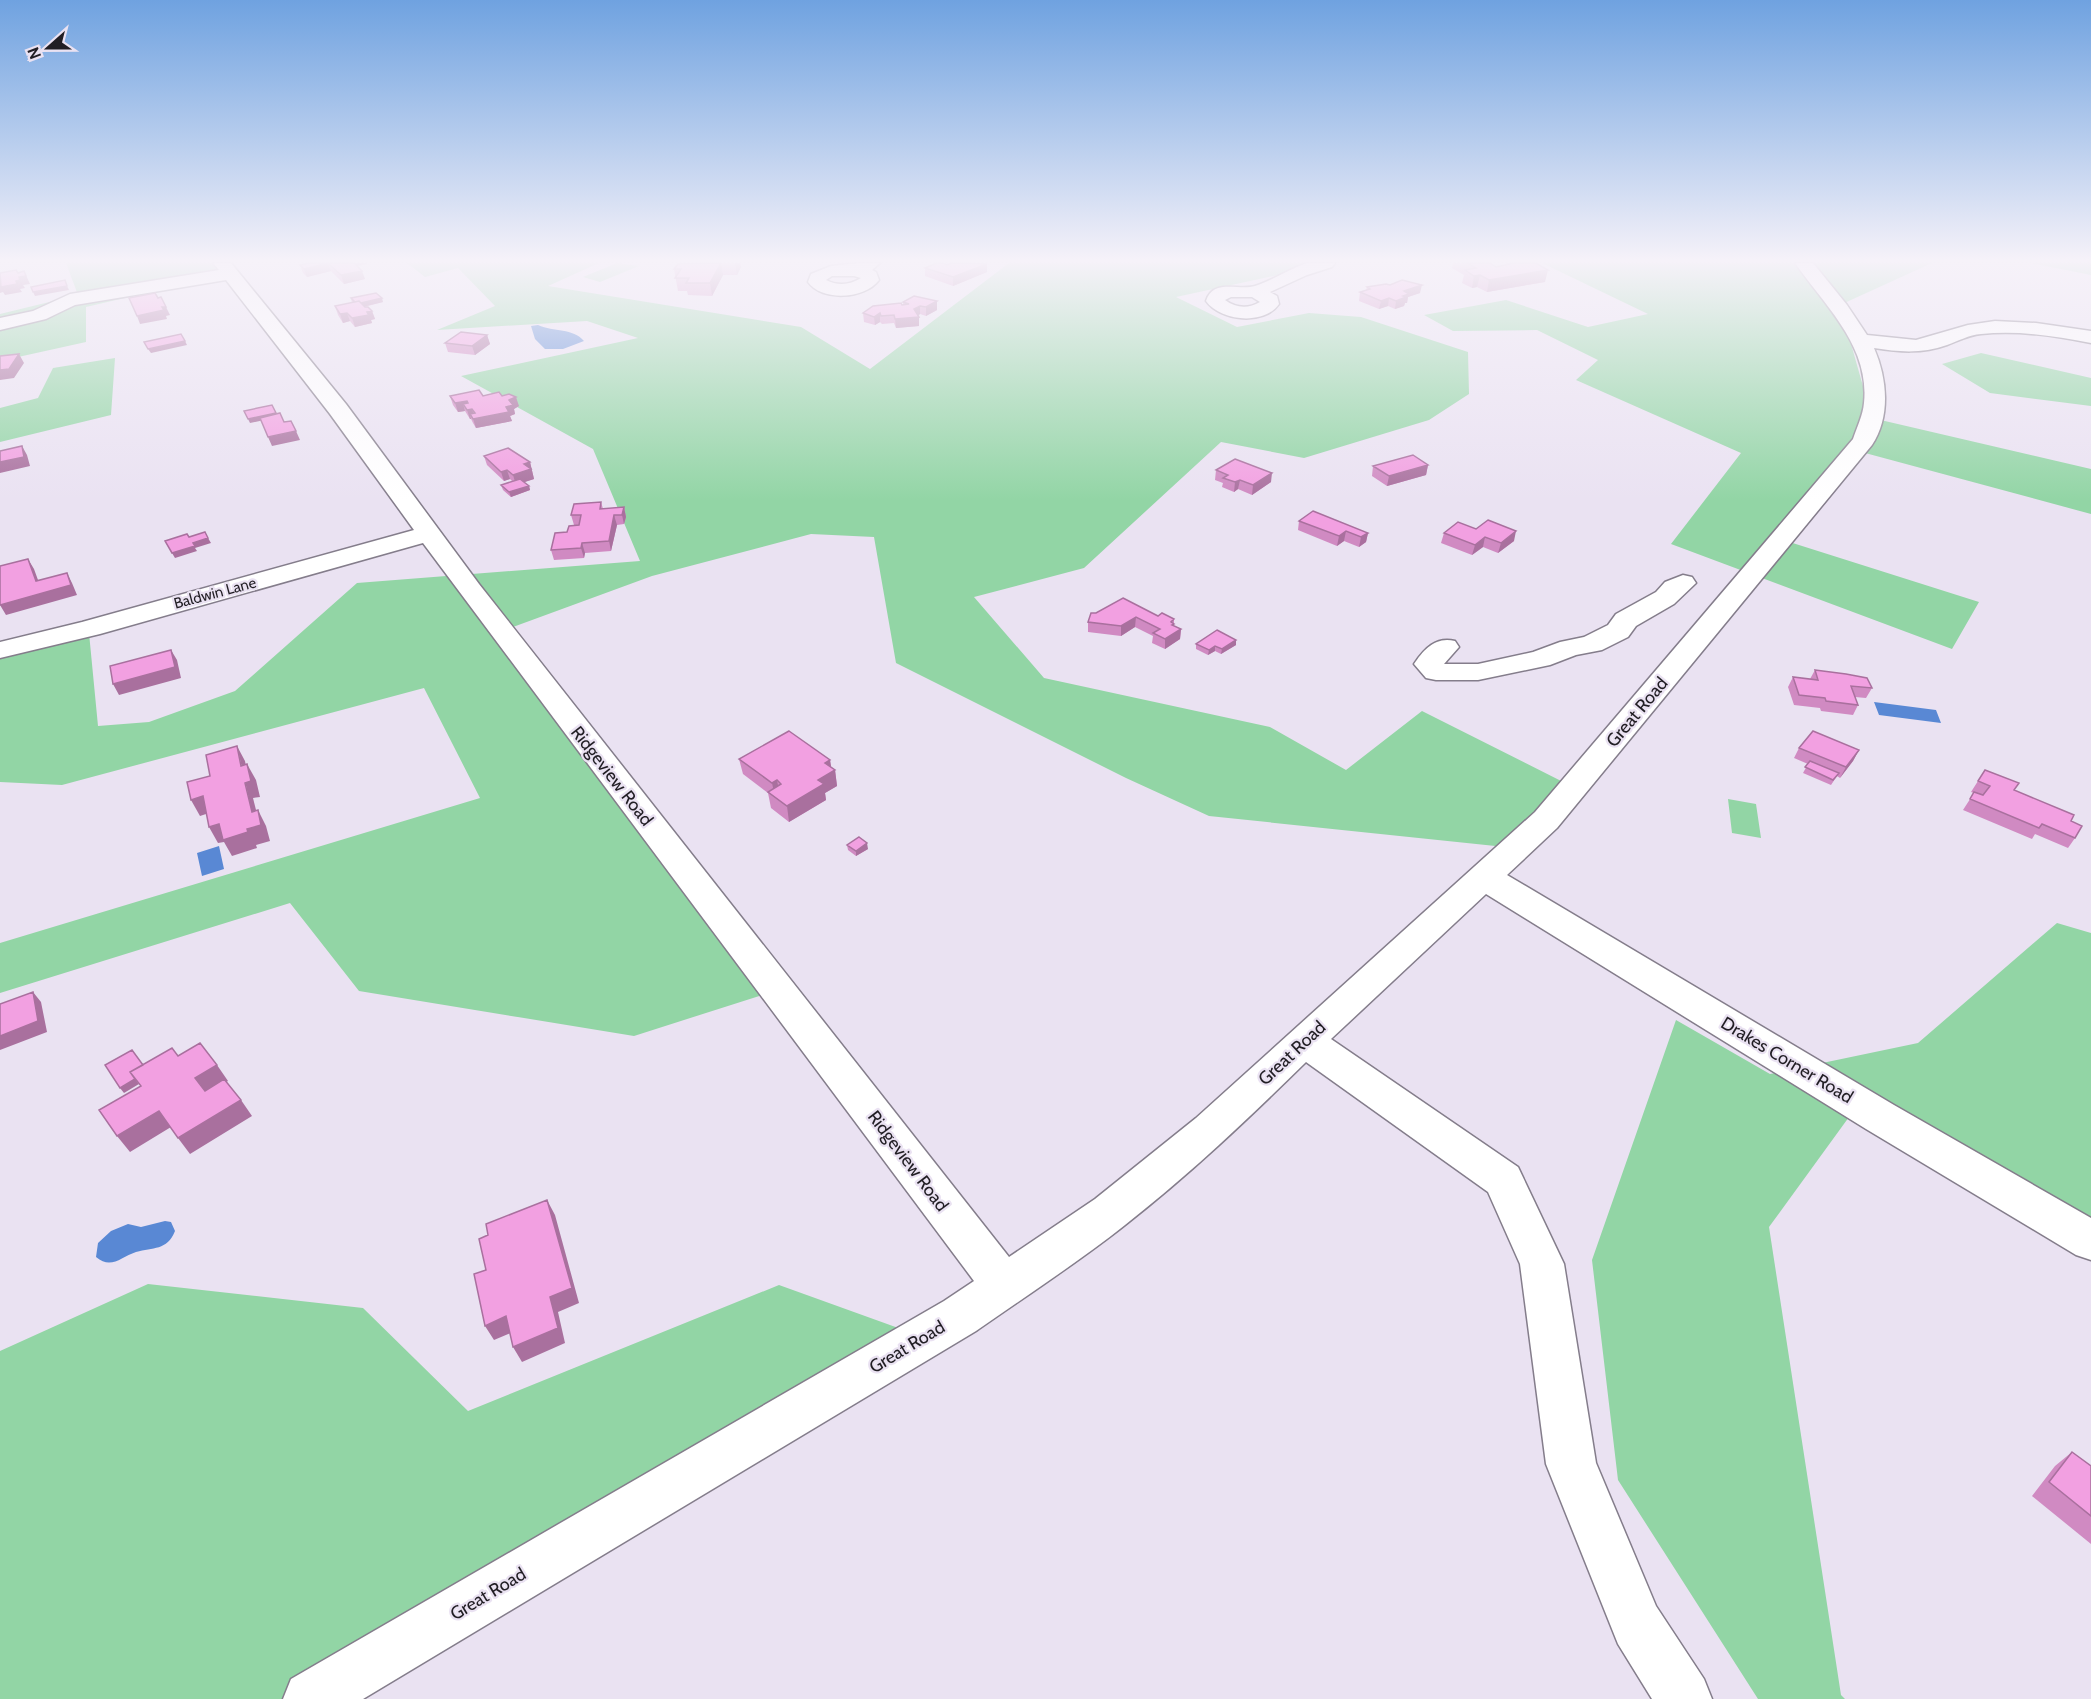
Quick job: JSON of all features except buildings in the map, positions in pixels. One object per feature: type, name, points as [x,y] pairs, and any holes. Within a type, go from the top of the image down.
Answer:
[{"type":"street","name":"Ridgeview Road","points":[[285,342],[338,409],[429,534],[1005,1287]]},
{"type":"street","name":"Great Road","points":[[311,1699],[960,1316],[1005,1287],[1110,1212],[1210,1130],[1546,820],[1864,440],[1875,400],[1874,377],[1862,342]]},
{"type":"street","points":[[1882,342],[1915,346],[1937,342]]},
{"type":"street","name":"Baldwin Lane","points":[[0,650],[101,625],[429,534]]},
{"type":"street","points":[[1445,647],[1428,664],[1436,672],[1478,672],[1540,659],[1570,648],[1592,644],[1618,631],[1626,620],[1665,598],[1674,588],[1683,583]]},
{"type":"street","name":"Drakes Corner Road","points":[[1484,877],[1880,1118],[2091,1241]]},
{"type":"street","points":[[1305,1041],[1503,1180],[1542,1264],[1571,1464],[1637,1625],[1684,1699]]},
{"type":"green space","points":[[0,342],[85,342],[0,361]]},
{"type":"green space","points":[[618,342],[826,342],[870,369],[905,342],[1438,342],[1468,352],[1469,394],[1429,420],[1304,458],[1221,442],[1084,568],[974,597],[1044,678],[1270,727],[1346,770],[1422,711],[1575,788],[1505,847],[1209,816],[1126,778],[896,663],[874,537],[811,534],[652,576],[513,627],[784,988],[634,1036],[359,991],[290,903],[0,993],[0,943],[480,798],[424,688],[62,785],[0,782],[0,655],[89,633],[98,726],[149,722],[235,691],[357,583],[640,561],[593,449],[461,376]]},
{"type":"green space","points":[[1562,342],[1851,342],[1872,418],[2091,469],[2091,514],[1854,450],[1780,539],[1979,602],[1952,649],[1671,544],[1741,453],[1576,380],[1598,360]]},
{"type":"green space","points":[[1981,353],[2091,378],[2091,406],[1990,393],[1942,364]]},
{"type":"green space","points":[[115,358],[111,415],[0,442],[0,408],[38,398],[53,368]]},
{"type":"green space","points":[[1728,799],[1756,804],[1761,838],[1732,833]]},
{"type":"green space","points":[[2057,923],[2091,933],[2091,1232],[1849,1117],[1769,1227],[1841,1695],[1845,1699],[1758,1699],[1618,1480],[1592,1260],[1676,1020],[1770,1074],[1918,1043]]},
{"type":"green space","points":[[148,1284],[363,1308],[468,1411],[779,1285],[951,1347],[353,1699],[0,1699],[0,1351]]},
{"type":"water","points":[[538,342],[581,342],[563,349],[545,349]]},
{"type":"water","points":[[1874,702],[1936,710],[1941,723],[1879,715]]},
{"type":"water","points":[[219,846],[224,869],[202,876],[197,853]]},
{"type":"water","points":[[165,1221],[171,1222],[175,1231],[164,1245],[136,1252],[111,1262],[101,1261],[96,1257],[98,1243],[111,1231],[128,1224],[141,1227]]}]
